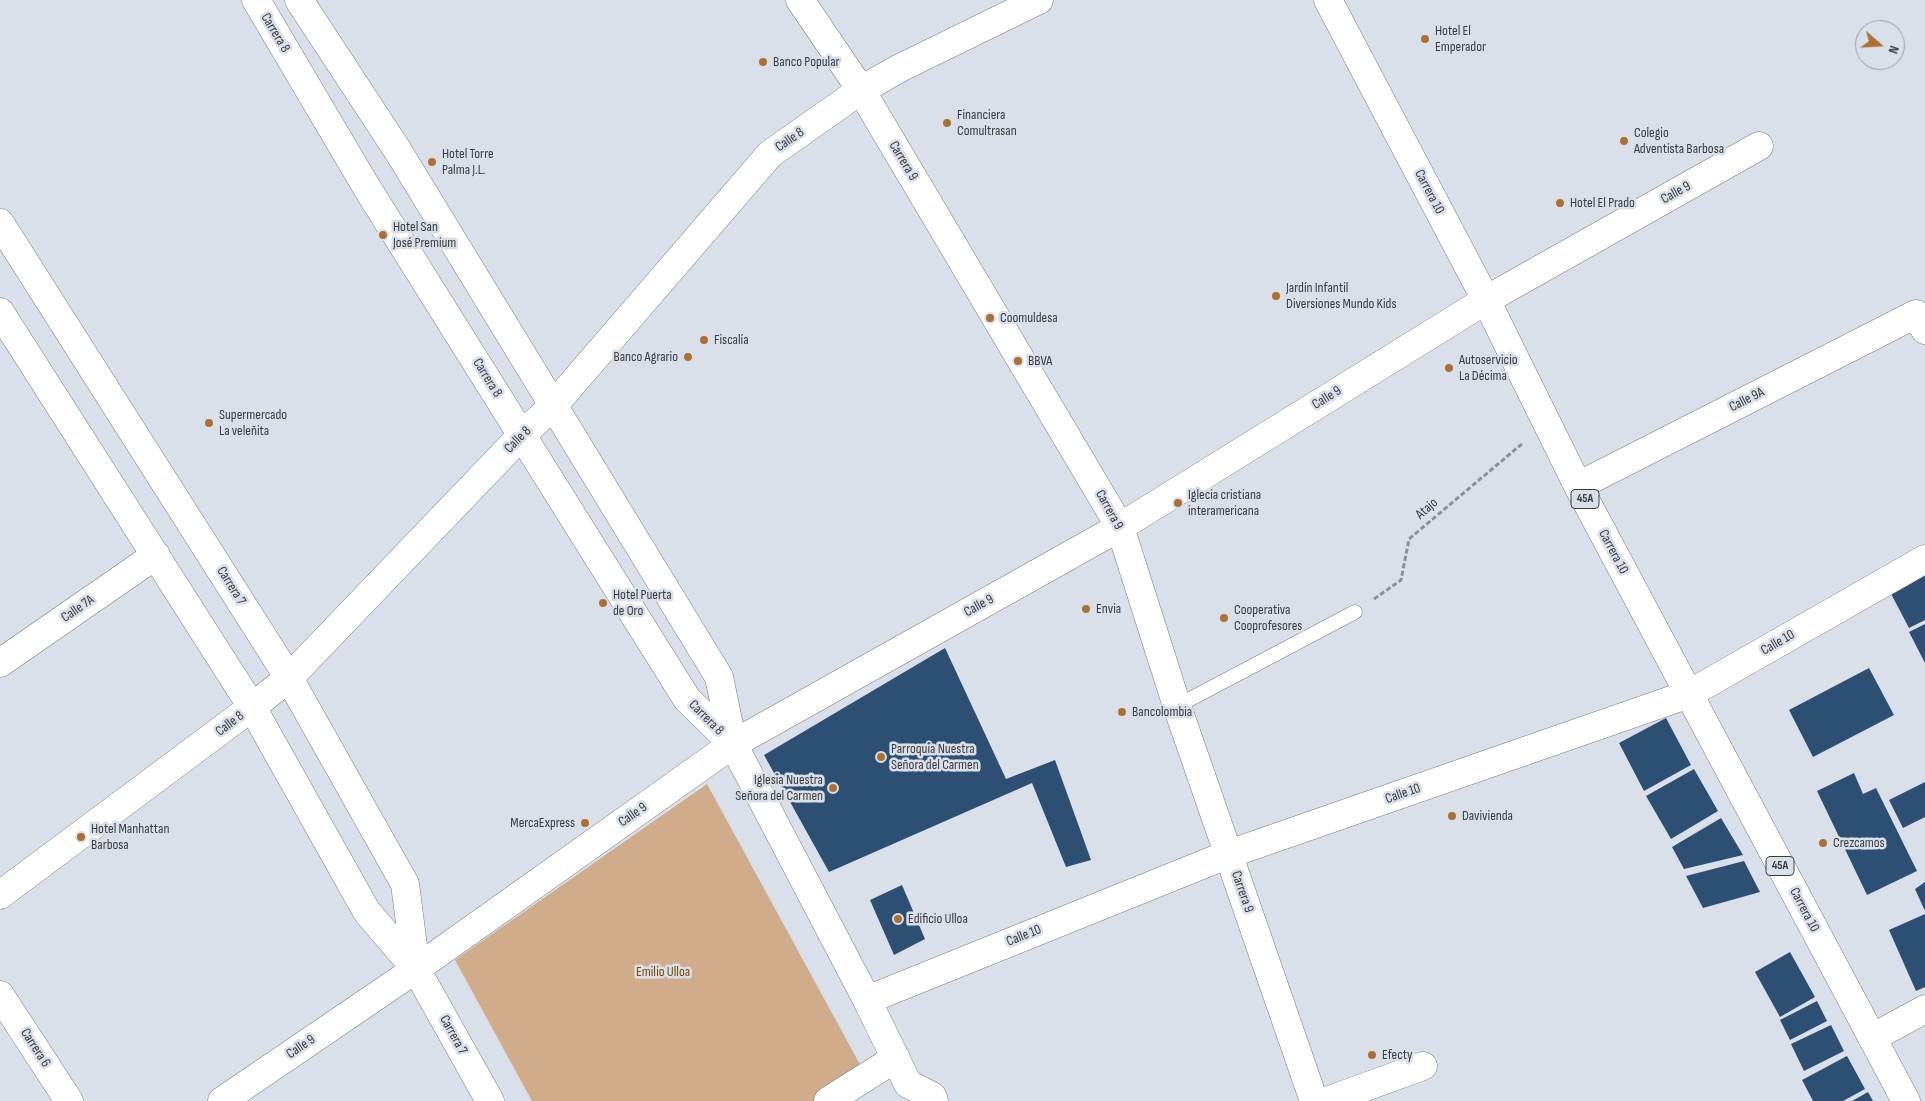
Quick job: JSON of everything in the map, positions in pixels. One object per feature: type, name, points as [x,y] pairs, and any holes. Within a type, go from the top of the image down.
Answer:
[{"type":"main road","name":"Carrera 8","points":[[256,0],[366,188],[687,699],[733,744]]},
{"type":"main road","name":"Carrera 8","points":[[299,0],[398,151],[719,677],[733,744],[896,1058],[905,1093],[932,1096],[934,1101]]},
{"type":"main road","name":"Carrera 9","points":[[800,0],[861,90],[1120,527],[1177,706],[1314,1101]]},
{"type":"main road","name":"Calle 8","points":[[0,895],[289,678],[522,435],[554,405],[770,154],[861,90],[900,68],[1039,0]]},
{"type":"main road","name":"Carrera 10","points":[[1328,0],[1486,300],[1578,486],[1906,1101]]},
{"type":"main road","name":"Calle 9","points":[[222,1101],[416,969],[733,744],[1120,527],[1486,300],[1759,146]]},
{"type":"main road","name":"Carrera 7","points":[[0,223],[289,678],[405,884],[416,969]]},
{"type":"main road","name":"Carrera 7","points":[[0,312],[252,707],[367,912],[416,969],[490,1101]]},
{"type":"main road","name":"Calle 9A","points":[[1578,486],[1921,322]]},
{"type":"main road","name":"Calle 7A","points":[[0,663],[156,555]]},
{"type":"main road","name":"Calle 10","points":[[867,1000],[1229,854],[1689,694],[1925,559]]},
{"type":"main road","name":"Carrera 6","points":[[0,996],[69,1101]]},
{"type":"main road","points":[[1872,1038],[1925,1009]]},
{"type":"main road","points":[[828,1101],[896,1058]]},
{"type":"main road","points":[[1327,1101],[1423,1066]]},
{"type":"lane","points":[[1177,706],[1355,612]]},
{"type":"path","name":"Atajo","points":[[1355,612],[1401,580],[1409,539],[1528,439]]},
{"type":"green space","name":"Emilio Ulloa","points":[[707,784],[863,1070],[814,1101],[532,1101],[455,960]]},
{"type":"building","points":[[1925,568],[1925,620],[1909,628],[1888,588]]},
{"type":"building","points":[[1925,624],[1925,663],[1909,632]]},
{"type":"building","name":"Parroquia Nuestra Señora del Carmen","points":[[945,648],[1006,779],[1055,760],[1091,860],[1066,867],[1032,783],[829,872],[764,755]]},
{"type":"building","points":[[1869,668],[1894,715],[1813,757],[1789,710]]},
{"type":"building","points":[[1666,718],[1691,765],[1644,791],[1619,743]]},
{"type":"building","points":[[1694,769],[1718,811],[1671,839],[1646,796]]},
{"type":"building","points":[[1854,773],[1863,794],[1876,788],[1917,871],[1867,895],[1817,791]]},
{"type":"building","points":[[1925,782],[1925,817],[1903,828],[1889,800]]},
{"type":"building","points":[[1721,818],[1743,855],[1684,869],[1672,847]]},
{"type":"building","points":[[1744,861],[1760,892],[1703,908],[1686,876]]},
{"type":"building","points":[[1925,882],[1925,911],[1915,889]]},
{"type":"building","name":"Edificio Ulloa","points":[[902,885],[925,939],[894,955],[870,900]]},
{"type":"building","points":[[1925,914],[1925,987],[1916,991],[1889,930]]},
{"type":"building","points":[[1790,952],[1815,997],[1780,1017],[1755,972]]},
{"type":"building","points":[[1817,1001],[1827,1021],[1790,1040],[1780,1020]]},
{"type":"building","points":[[1831,1025],[1844,1051],[1804,1071],[1791,1044]]},
{"type":"building","points":[[1847,1056],[1865,1089],[1843,1101],[1813,1101],[1802,1080]]},
{"type":"building","points":[[1868,1092],[1873,1101],[1852,1101]]},
{"type":"place","name":"Hotel El Emperador","points":[[1425,39]]},
{"type":"place","name":"Banco Popular","points":[[763,62]]},
{"type":"place","name":"Financiera Comultrasan","points":[[947,123]]},
{"type":"place","name":"Colegio Adventista Barbosa","points":[[1624,141]]},
{"type":"place","name":"Hotel Torre Palma J.L.","points":[[432,162]]},
{"type":"place","name":"Hotel El Prado","points":[[1560,203]]},
{"type":"place","name":"Hotel San José Premium","points":[[383,235]]},
{"type":"place","name":"Jardín Infantil Diversiones Mundo Kids","points":[[1276,296]]},
{"type":"place","name":"Coomuldesa","points":[[990,318]]},
{"type":"place","name":"Fiscalía","points":[[704,340]]},
{"type":"place","name":"Banco Agrario","points":[[688,357]]},
{"type":"place","name":"BBVA","points":[[1018,361]]},
{"type":"place","name":"Autoservicio La Décima","points":[[1449,368]]},
{"type":"place","name":"Supermercado La veleñita","points":[[209,423]]},
{"type":"place","name":"Iglecia cristiana interamericana","points":[[1178,503]]},
{"type":"place","name":"Hotel Puerta de Oro","points":[[603,603]]},
{"type":"place","name":"Envia","points":[[1086,609]]},
{"type":"place","name":"Cooperativa Cooprofesores","points":[[1224,618]]},
{"type":"place","name":"Bancolombia","points":[[1122,712]]},
{"type":"place","name":"Parroquia Nuestra Señora del Carmen","points":[[881,757]]},
{"type":"place","name":"Iglesia Nuestra Señora del Carmen","points":[[833,788]]},
{"type":"place","name":"Davivienda","points":[[1452,816]]},
{"type":"place","name":"MercaExpress","points":[[585,823]]},
{"type":"place","name":"Hotel Manhattan Barbosa","points":[[81,837]]},
{"type":"place","name":"Crezcamos","points":[[1823,843]]},
{"type":"place","name":"Edificio Ulloa","points":[[898,919]]},
{"type":"place","name":"Efecty","points":[[1372,1055]]}]
